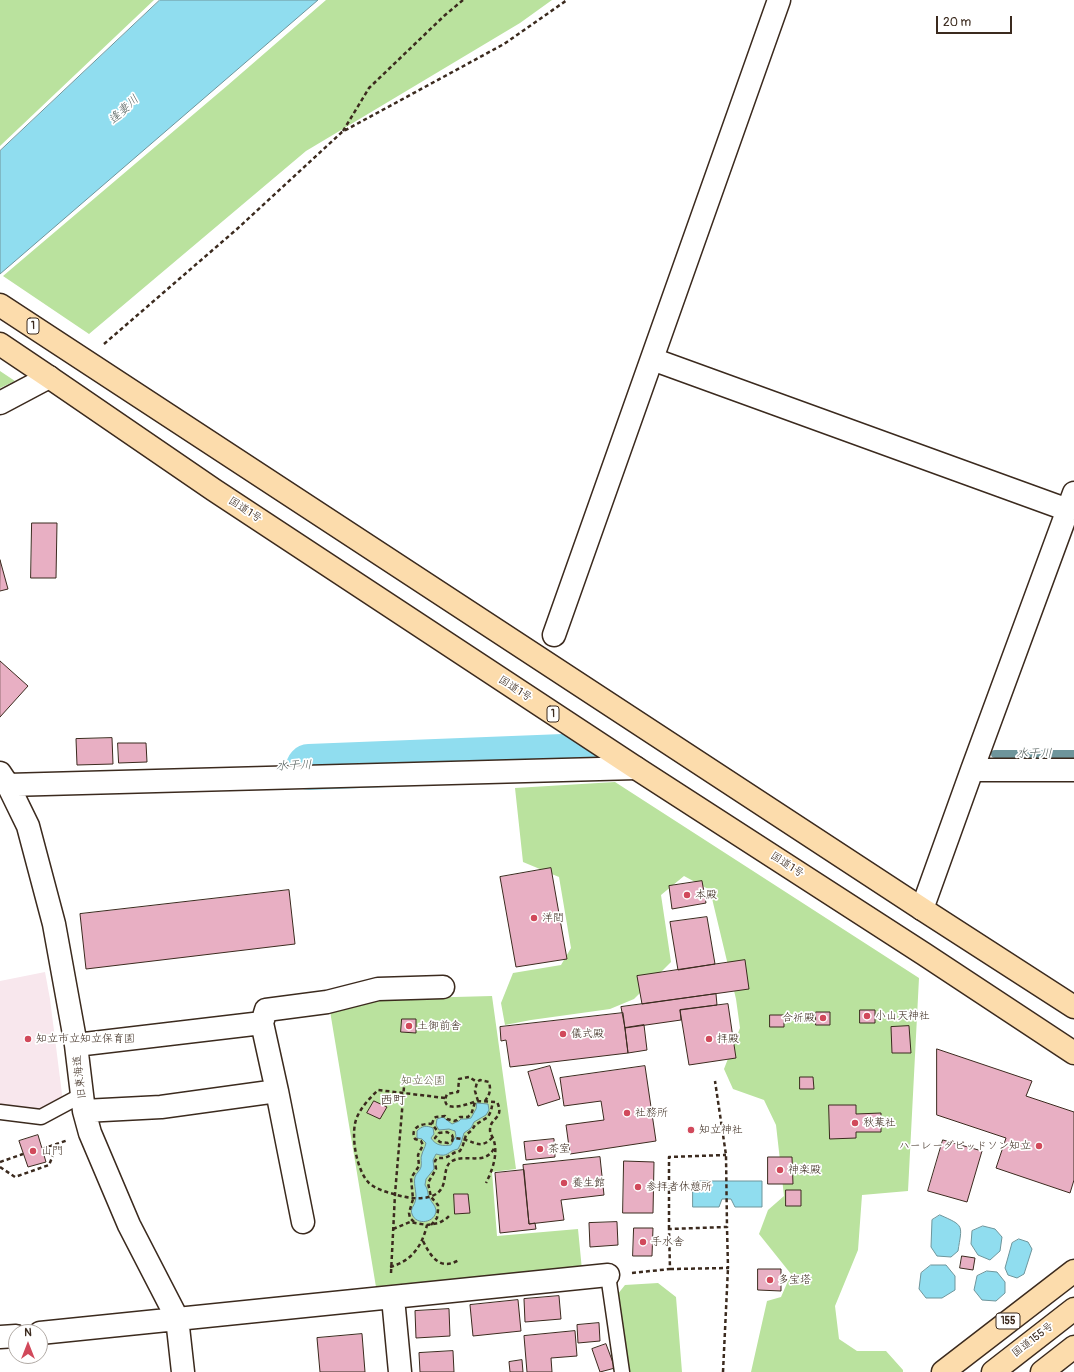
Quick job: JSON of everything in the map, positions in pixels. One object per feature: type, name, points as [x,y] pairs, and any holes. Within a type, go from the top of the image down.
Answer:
[{"type":"highway","name":"1","points":[[0,305],[1074,1007]]},
{"type":"highway","name":"国道1号","points":[[0,344],[214,490],[636,768],[1074,1053]]},
{"type":"highway","name":"155","points":[[943,1372],[1074,1271]]},
{"type":"highway","name":"国道155号","points":[[993,1372],[1074,1309]]},
{"type":"highway","points":[[1042,1372],[1074,1347]]},
{"type":"street","points":[[554,635],[780,0]]},
{"type":"street","points":[[652,359],[1071,502],[922,909]]},
{"type":"street","points":[[0,403],[42,372]]},
{"type":"street","points":[[4,779],[636,768]]},
{"type":"street","points":[[972,770],[1074,770]]},
{"type":"street","name":"旧東海道","points":[[4,779],[28,826],[54,924],[76,1044],[83,1103],[90,1133],[130,1225],[177,1318],[183,1372]]},
{"type":"street","points":[[303,1222],[262,1023],[266,1010],[327,1002],[378,989],[443,987]]},
{"type":"street","points":[[76,1044],[262,1023]]},
{"type":"street","points":[[83,1103],[161,1107],[277,1091]]},
{"type":"street","points":[[48,1332],[608,1275]]},
{"type":"street","points":[[393,1298],[400,1372]]},
{"type":"lane","points":[[0,1112],[41,1117],[83,1103]]},
{"type":"lane","points":[[608,1275],[622,1372]]},
{"type":"path","points":[[342,132],[368,88],[463,0]]},
{"type":"path","points":[[85,361],[237,229],[342,132],[504,44],[567,0]]},
{"type":"path","points":[[477,1082],[469,1076],[459,1080],[458,1092],[447,1094],[445,1104],[448,1106],[460,1107],[476,1101],[497,1102],[500,1109],[499,1116],[491,1124],[490,1130],[495,1146],[494,1158],[486,1184]]},
{"type":"path","points":[[477,1082],[480,1080],[489,1082],[490,1092],[485,1101]]},
{"type":"path","points":[[715,1081],[726,1155],[728,1268],[723,1372]]},
{"type":"path","points":[[432,1124],[434,1118],[441,1116],[445,1116],[454,1121],[460,1116],[468,1117],[472,1112],[476,1101],[475,1091],[477,1082]]},
{"type":"path","points":[[393,1298],[390,1267],[404,1087]]},
{"type":"path","points":[[445,1098],[378,1090],[366,1103],[357,1118],[354,1136],[360,1170],[368,1182],[380,1190],[413,1199],[431,1196],[441,1190],[444,1185],[448,1165],[451,1162],[456,1160],[484,1157],[493,1152],[495,1146]]},
{"type":"path","points":[[390,1267],[397,1265],[409,1257],[423,1241],[429,1225],[437,1218],[438,1205],[431,1196],[428,1183],[436,1169],[435,1161],[437,1158],[445,1159],[453,1153],[460,1151],[466,1135],[472,1130],[475,1124],[488,1117],[491,1112],[493,1101]]},
{"type":"path","points":[[414,1222],[410,1218],[409,1212],[413,1199],[411,1178],[419,1166],[418,1155],[423,1145],[421,1141],[415,1139],[413,1136],[414,1130],[417,1126],[422,1124],[432,1124]]},
{"type":"path","points":[[432,1124],[439,1133]]},
{"type":"path","points":[[453,1138],[452,1141],[448,1143],[440,1142],[435,1138],[439,1133],[447,1132],[452,1135],[453,1138],[478,1145],[484,1144],[492,1137]]},
{"type":"path","points":[[0,1167],[15,1177],[49,1165],[58,1144]]},
{"type":"path","points":[[0,1162],[23,1154]]},
{"type":"path","points":[[670,1269],[668,1229],[668,1156],[726,1155]]},
{"type":"path","points":[[393,1229],[410,1222],[429,1225],[439,1223],[451,1214]]},
{"type":"path","points":[[668,1229],[727,1227]]},
{"type":"path","points":[[423,1241],[429,1253],[438,1262],[453,1264],[459,1260]]},
{"type":"path","points":[[608,1275],[670,1269],[728,1268]]},
{"type":"shaded area","name":"知立市立知立保育園","points":[[45,972],[50,999],[63,1102],[42,1113],[0,1108],[0,981]]},
{"type":"green space","points":[[0,0],[154,0],[0,146]]},
{"type":"green space","points":[[326,0],[552,0],[520,23],[306,151],[89,334],[3,276],[228,85]]},
{"type":"green space","points":[[0,371],[15,381],[0,388]]},
{"type":"green space","points":[[615,782],[919,978],[908,1191],[862,1195],[858,1250],[835,1306],[839,1339],[857,1351],[886,1351],[903,1370],[903,1372],[751,1372],[767,1301],[781,1297],[791,1274],[759,1234],[768,1210],[784,1196],[776,1125],[764,1100],[733,1089],[724,1069],[740,1028],[736,999],[710,890],[684,876],[661,895],[671,962],[634,999],[610,1009],[505,1025],[501,1003],[513,973],[561,965],[571,948],[559,877],[523,862],[515,788]]},
{"type":"green space","name":"知立公園","points":[[492,996],[516,1169],[492,1172],[497,1236],[578,1229],[582,1270],[376,1287],[330,1011],[380,999]]},
{"type":"green space","points":[[658,1283],[676,1297],[682,1372],[629,1372],[617,1295],[625,1285]]},
{"type":"water","name":"逢妻川","points":[[160,0],[318,0],[0,274],[0,151]]},
{"type":"water","points":[[477,1103],[488,1104],[489,1110],[486,1115],[474,1122],[471,1128],[464,1133],[458,1149],[446,1155],[436,1154],[433,1160],[434,1169],[426,1179],[425,1185],[429,1197],[436,1208],[435,1214],[433,1218],[426,1221],[417,1220],[412,1214],[412,1209],[416,1199],[415,1180],[421,1167],[421,1156],[426,1143],[422,1139],[417,1138],[417,1131],[424,1126],[433,1128],[434,1134],[431,1138],[435,1143],[440,1145],[451,1145],[456,1136],[455,1131],[449,1129],[439,1130],[436,1125],[437,1119],[443,1117],[452,1124],[461,1119],[471,1118],[476,1109]]},
{"type":"water","points":[[693,1181],[762,1181],[762,1207],[735,1207],[731,1199],[722,1199],[719,1207],[693,1207]]},
{"type":"water","points":[[940,1215],[958,1224],[960,1227],[961,1231],[958,1251],[951,1257],[937,1256],[931,1247],[932,1220]]},
{"type":"water","points":[[983,1226],[995,1229],[1002,1237],[1000,1251],[990,1260],[978,1255],[971,1244],[972,1231]]},
{"type":"water","points":[[1019,1239],[1028,1242],[1032,1249],[1024,1274],[1017,1278],[1008,1275],[1005,1268],[1012,1243]]},
{"type":"water","points":[[931,1265],[946,1265],[955,1276],[955,1290],[942,1298],[926,1298],[919,1289],[921,1273]]},
{"type":"water","points":[[987,1271],[997,1272],[1005,1282],[1005,1293],[996,1301],[982,1300],[974,1290],[977,1276]]},
{"type":"building","points":[[32,523],[57,523],[56,578],[31,578]]},
{"type":"building","points":[[0,560],[8,589],[0,591]]},
{"type":"building","points":[[0,661],[28,686],[0,717]]},
{"type":"building","points":[[112,738],[113,764],[77,765],[76,739]]},
{"type":"building","points":[[118,743],[146,743],[147,762],[119,763]]},
{"type":"building","name":"洋間","points":[[551,868],[567,959],[516,967],[500,877]]},
{"type":"building","name":"本殿","points":[[702,881],[706,903],[672,909],[669,886]]},
{"type":"building","points":[[289,890],[295,944],[86,969],[80,914]]},
{"type":"building","points":[[707,917],[715,964],[678,970],[670,922]]},
{"type":"building","points":[[745,960],[749,989],[642,1004],[637,976]]},
{"type":"building","points":[[716,994],[717,1005],[680,1010],[681,1020],[625,1028],[621,1007]]},
{"type":"building","name":"拝殿","points":[[728,1004],[736,1058],[689,1065],[680,1010]]},
{"type":"building","name":"小山天神社","points":[[860,1010],[875,1010],[875,1023],[860,1023]]},
{"type":"building","name":"合祈殿","points":[[816,1012],[830,1012],[830,1025],[816,1025]]},
{"type":"building","name":"儀式殿","points":[[623,1013],[628,1053],[510,1067],[506,1040],[501,1041],[500,1027]]},
{"type":"building","points":[[770,1015],[784,1015],[784,1027],[770,1027]]},
{"type":"building","name":"土御前舎","points":[[402,1019],[416,1019],[416,1033],[401,1032]]},
{"type":"building","points":[[644,1025],[647,1050],[628,1053],[625,1028]]},
{"type":"building","points":[[909,1026],[911,1053],[892,1053],[891,1027]]},
{"type":"building","points":[[937,1049],[1032,1081],[1026,1096],[1074,1112],[1074,1180],[1070,1193],[996,1168],[1006,1138],[937,1115]]},
{"type":"building","points":[[550,1066],[560,1099],[538,1106],[528,1072]]},
{"type":"building","name":"社務所","points":[[645,1066],[656,1141],[570,1154],[566,1125],[604,1120],[601,1101],[564,1106],[560,1078]]},
{"type":"building","points":[[800,1077],[813,1077],[814,1089],[800,1089]]},
{"type":"building","points":[[374,1101],[387,1107],[380,1119],[367,1113]]},
{"type":"building","name":"秋葉社","points":[[829,1105],[856,1105],[856,1114],[881,1113],[881,1132],[856,1132],[856,1138],[830,1139]]},
{"type":"building","name":"山門","points":[[38,1135],[46,1162],[28,1167],[19,1141]]},
{"type":"building","name":"茶室","points":[[554,1139],[555,1157],[526,1160],[524,1142]]},
{"type":"building","points":[[943,1140],[982,1151],[967,1202],[928,1191]]},
{"type":"building","name":"養生館","points":[[600,1157],[604,1195],[561,1200],[564,1220],[529,1224],[523,1165]]},
{"type":"building","name":"神楽殿","points":[[768,1157],[792,1157],[793,1184],[768,1184]]},
{"type":"building","name":"参拝者休憩所","points":[[624,1161],[654,1162],[653,1213],[623,1213]]},
{"type":"building","points":[[524,1170],[529,1224],[535,1223],[536,1229],[500,1233],[495,1173]]},
{"type":"building","points":[[786,1190],[801,1190],[801,1206],[786,1206]]},
{"type":"building","points":[[454,1194],[468,1194],[470,1213],[455,1214]]},
{"type":"building","points":[[617,1222],[618,1245],[590,1247],[589,1223]]},
{"type":"building","name":"手水舎","points":[[634,1228],[653,1228],[652,1256],[633,1256]]},
{"type":"building","points":[[962,1256],[975,1258],[973,1270],[960,1268]]},
{"type":"building","name":"多宝塔","points":[[758,1269],[781,1269],[781,1291],[758,1290]]},
{"type":"building","points":[[559,1296],[561,1319],[525,1322],[524,1299]]},
{"type":"building","points":[[518,1300],[521,1331],[473,1336],[470,1305]]},
{"type":"building","points":[[449,1309],[450,1336],[416,1338],[415,1311]]},
{"type":"building","points":[[599,1323],[600,1341],[578,1343],[577,1325]]},
{"type":"building","points":[[575,1331],[577,1356],[551,1358],[552,1372],[527,1372],[524,1336]]},
{"type":"building","points":[[362,1334],[365,1372],[320,1372],[317,1338]]},
{"type":"building","points":[[606,1344],[615,1368],[600,1372],[592,1349]]},
{"type":"building","points":[[453,1351],[454,1372],[420,1372],[419,1353]]},
{"type":"building","points":[[522,1360],[523,1372],[510,1372],[509,1362]]},
{"type":"waterway","name":"水干川","points":[[995,754],[1074,754]]},
{"type":"waterway","name":"水干川","points":[[309,767],[589,756]]},
{"type":"place","name":"本殿","points":[[687,895]]},
{"type":"place","name":"洋間","points":[[534,918]]},
{"type":"place","name":"小山天神社","points":[[867,1016]]},
{"type":"place","name":"合祈殿","points":[[823,1018]]},
{"type":"place","name":"土御前舎","points":[[409,1026]]},
{"type":"place","name":"儀式殿","points":[[563,1034]]},
{"type":"place","name":"知立市立知立保育園","points":[[28,1039]]},
{"type":"place","name":"拝殿","points":[[709,1039]]},
{"type":"place","name":"社務所","points":[[627,1113]]},
{"type":"place","name":"秋葉社","points":[[855,1123]]},
{"type":"place","name":"知立神社","points":[[691,1130]]},
{"type":"place","name":"ハーレーダビッドソン知立","points":[[1039,1146]]},
{"type":"place","name":"茶室","points":[[540,1149]]},
{"type":"place","name":"山門","points":[[33,1151]]},
{"type":"place","name":"神楽殿","points":[[780,1170]]},
{"type":"place","name":"養生館","points":[[564,1183]]},
{"type":"place","name":"参拝者休憩所","points":[[638,1187]]},
{"type":"place","name":"手水舎","points":[[643,1242]]},
{"type":"place","name":"多宝塔","points":[[770,1280]]},
{"type":"district","name":"西町","points":[[393,1101]]}]
